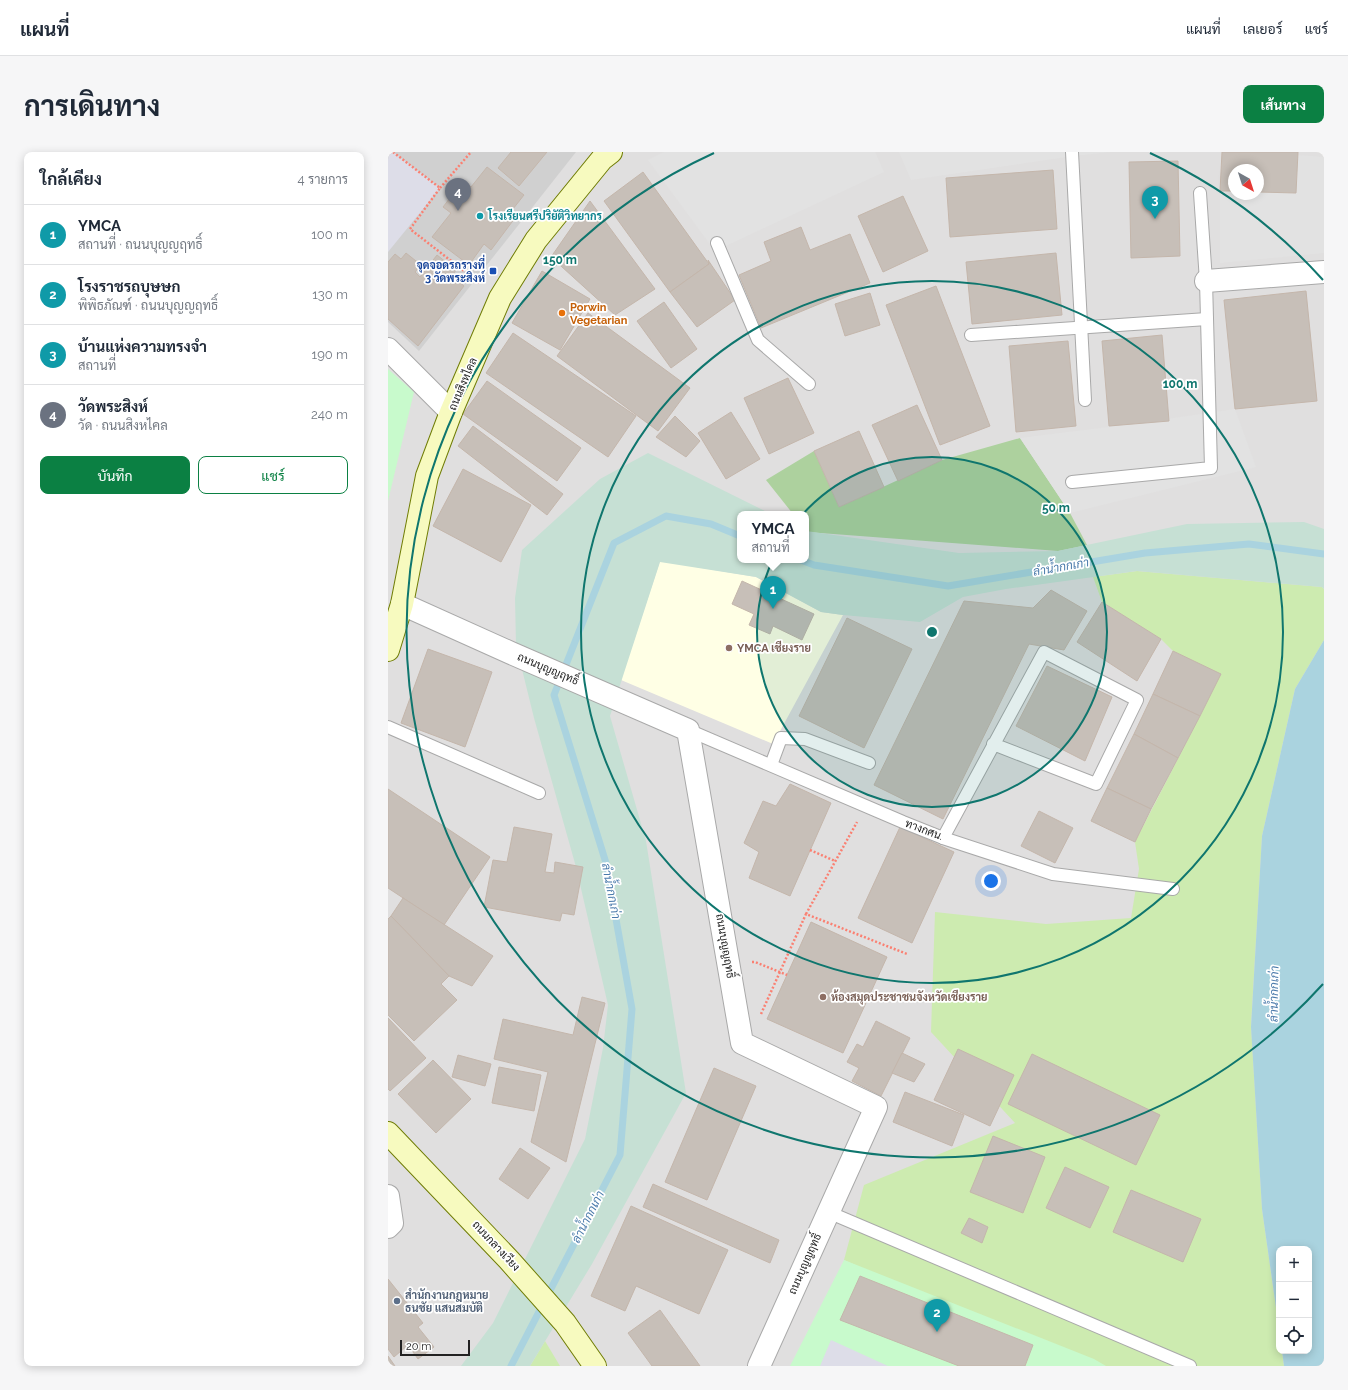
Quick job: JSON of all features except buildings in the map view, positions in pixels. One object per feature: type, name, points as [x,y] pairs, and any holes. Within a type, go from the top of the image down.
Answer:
[{"type":"main road","name":"ถนนสิงหไคล","points":[[388,650],[402,604],[428,476],[451,412],[500,298],[536,240],[602,159],[611,152]]},
{"type":"main road","name":"ถนนกลางเวียง","points":[[388,1133],[509,1260],[565,1323],[595,1366]]},
{"type":"street","points":[[1206,281],[1324,272]]},
{"type":"street","points":[[388,349],[451,412]]},
{"type":"street","name":"ถนนบุญญฤทธิ์","points":[[402,604],[510,653],[688,730],[742,1043],[876,1107],[759,1366]]},
{"type":"street","points":[[388,1196],[392,1223],[388,1227]]},
{"type":"lane","points":[[1072,152],[1085,400]]},
{"type":"lane","points":[[1072,482],[1211,468],[1206,281],[1200,193]]},
{"type":"lane","points":[[717,243],[758,340],[809,384]]},
{"type":"lane","points":[[971,335],[1207,319]]},
{"type":"lane","points":[[944,838],[993,744],[1044,652],[1137,700],[1096,784],[993,744]]},
{"type":"lane","points":[[388,727],[539,793]]},
{"type":"lane","name":"ทางกศน.","points":[[688,730],[944,838],[1053,874],[1173,889]]},
{"type":"lane","points":[[771,765],[781,738],[805,739],[870,763]]},
{"type":"lane","points":[[828,1212],[1190,1366]]},
{"type":"path","points":[[394,152],[440,188]]},
{"type":"path","points":[[471,152],[440,188],[410,229],[500,298]]},
{"type":"path","points":[[759,1018],[806,914],[866,806]]},
{"type":"path","points":[[810,850],[835,861]]},
{"type":"path","points":[[806,914],[907,954]]},
{"type":"path","points":[[728,963],[755,962],[787,975]]},
{"type":"shaded area","points":[[388,152],[1324,152],[1324,1366],[388,1366]]},
{"type":"shaded area","points":[[388,152],[576,152],[419,351],[388,322]]},
{"type":"shaded area","points":[[388,152],[393,152],[440,188],[388,252]]},
{"type":"shaded area","points":[[664,152],[875,152],[884,172],[715,251],[648,160]]},
{"type":"shaded area","points":[[899,152],[1111,152],[1073,156],[911,180]]},
{"type":"shaded area","points":[[1297,155],[1324,157],[1324,253],[1220,263],[1220,191],[1228,191],[1228,200],[1264,200],[1264,192],[1296,193]]},
{"type":"shaded area","points":[[1235,409],[1256,467],[1070,513],[1020,438],[1133,424]]},
{"type":"shaded area","points":[[648,453],[765,511],[737,511],[737,563],[809,563],[809,531],[959,553],[1058,551],[1187,524],[1304,522],[1324,529],[1324,589],[1322,587],[1137,571],[1006,589],[963,597],[920,622],[821,612],[756,577],[660,562],[610,716],[646,841],[686,1093],[592,1264],[530,1366],[461,1366],[493,1323],[585,1139],[603,1048],[608,1005],[576,867],[534,718],[516,645],[515,598],[522,550],[600,479]]},
{"type":"shaded area","name":"YMCA เชียงราย","points":[[660,561],[756,577],[821,612],[843,615],[773,744],[621,680]]},
{"type":"shaded area","points":[[831,1340],[888,1366],[820,1366]]},
{"type":"green space","points":[[388,369],[414,392],[388,501]]},
{"type":"green space","points":[[1020,438],[1070,513],[1087,545],[1058,551],[809,532],[809,511],[791,511],[766,480],[814,451],[839,507],[942,460]]},
{"type":"green space","points":[[1137,571],[1322,587],[1324,589],[1324,640],[1295,689],[1262,836],[1251,1026],[1262,1209],[1276,1308],[1276,1354],[1282,1354],[1284,1366],[1083,1366],[844,1260],[864,1185],[1015,1123],[931,1032],[935,912],[1046,924],[1131,918],[1139,869],[1135,842],[1220,674],[1173,651],[1161,639],[1102,602],[1093,577]]},
{"type":"green space","points":[[844,1260],[1094,1359],[1106,1366],[790,1366]]},
{"type":"green space","points":[[545,1341],[560,1366],[530,1366]]},
{"type":"water","points":[[1324,640],[1324,1366],[1284,1366],[1282,1354],[1312,1354],[1312,1246],[1276,1246],[1276,1308],[1262,1209],[1251,1027],[1262,836],[1295,689]]},
{"type":"waterway","name":"ลำน้ำกกเก่า","points":[[511,1366],[620,1155],[632,1009],[606,863],[554,695],[614,543],[666,516],[711,524],[737,535]]},
{"type":"waterway","name":"ลำน้ำกกเก่า","points":[[809,563],[948,586],[1145,553],[1249,544],[1324,554]]},
{"type":"place","name":"วัดพระสิงห์","points":[[458,211]]},
{"type":"place","name":"โรงเรียนศรีปริยัติวิทยากร","points":[[480,216]]},
{"type":"place","name":"บ้านแห่งความทรงจำ","points":[[1155,219]]},
{"type":"place","name":"จุดจอดรถรางที่ 3 วัดพระสิงห์","points":[[493,271]]},
{"type":"place","name":"Porwin Vegetarian","points":[[562,313]]},
{"type":"place","name":"YMCA","points":[[773,609]]},
{"type":"place","name":"YMCA เชียงราย","points":[[729,648]]},
{"type":"place","name":"ห้องสมุดประชาชนจังหวัดเชียงราย","points":[[823,997]]},
{"type":"place","name":"สำนักงานกฎหมาย ธนชัย แสนสมบัติ","points":[[397,1301]]},
{"type":"place","name":"โรงราชรถบุษษก","points":[[937,1332]]}]
